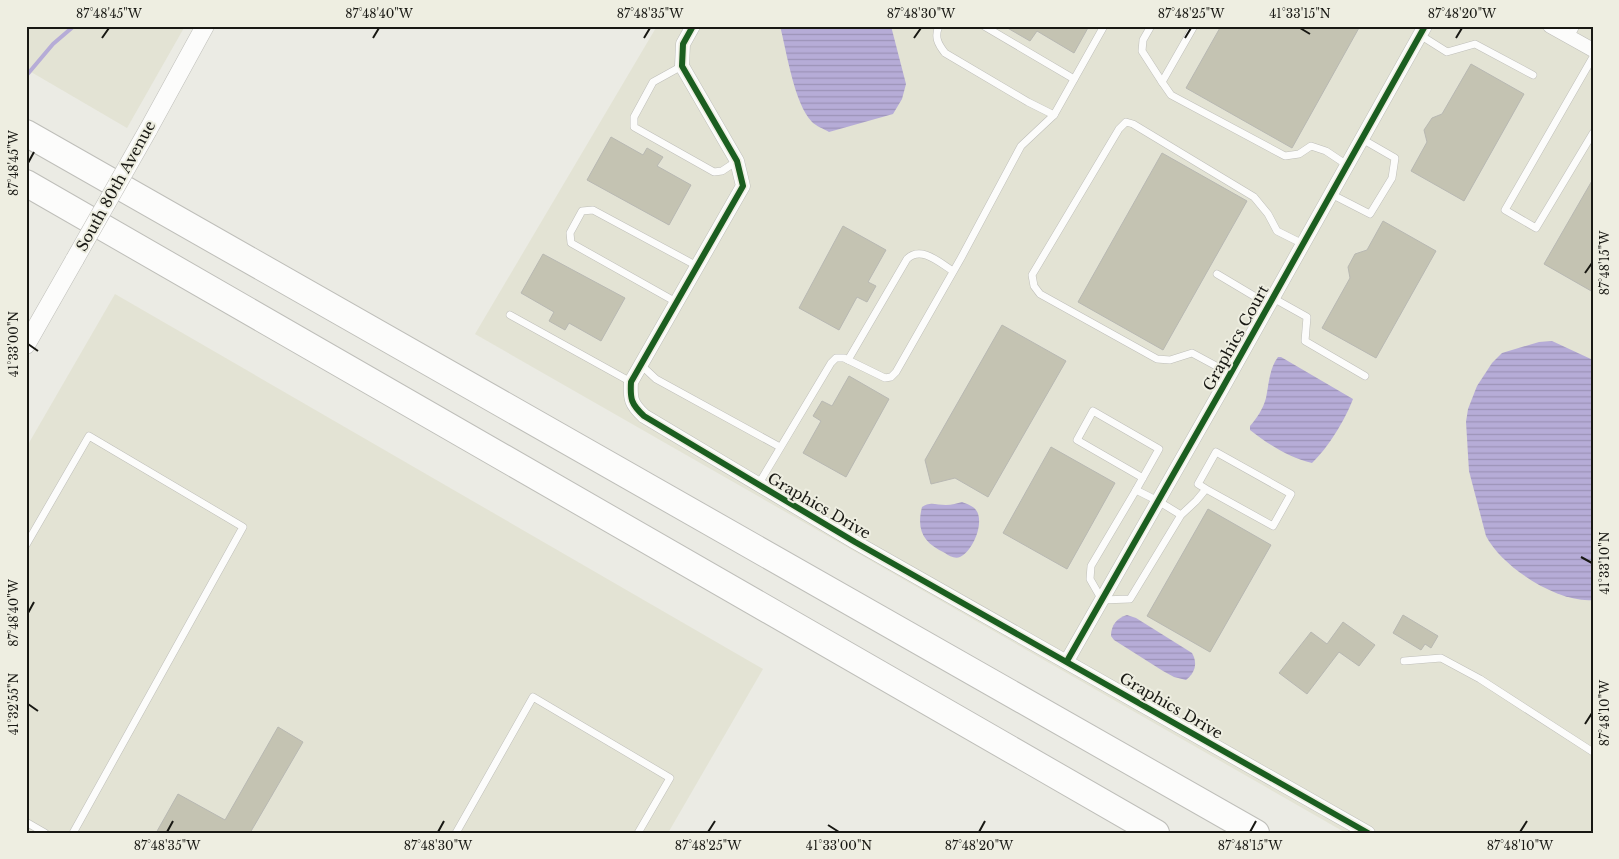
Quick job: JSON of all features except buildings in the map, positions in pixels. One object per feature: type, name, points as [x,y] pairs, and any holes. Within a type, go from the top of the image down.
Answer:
[{"type":"highway","points":[[26,128],[56,150]]},
{"type":"highway","points":[[26,133],[1256,833]]},
{"type":"highway","points":[[26,183],[1156,833]]},
{"type":"street","name":"South 80th Avenue","points":[[26,345],[205,26]]},
{"type":"street","points":[[631,382],[742,186],[737,161],[682,66],[683,44],[693,26]]},
{"type":"street","points":[[1550,26],[1573,32],[1593,50]]},
{"type":"street","name":"Graphics Court","points":[[1067,661],[1231,374],[1423,31]]},
{"type":"street","name":"Graphics Drive","points":[[631,382],[632,403],[644,416],[758,485],[1368,833]]},
{"type":"lane","points":[[939,26],[936,33],[938,44],[945,53],[1028,102],[1054,115]]},
{"type":"lane","points":[[984,26],[1074,79]]},
{"type":"lane","points":[[758,485],[831,363],[836,358],[848,360],[885,378],[891,377],[904,360],[1021,146],[1054,115],[1104,26]]},
{"type":"lane","points":[[1151,26],[1143,40],[1142,51],[1171,95],[1285,156],[1299,154],[1310,146],[1326,151],[1347,165]]},
{"type":"lane","points":[[1162,82],[1194,26]]},
{"type":"lane","points":[[1423,31],[1447,52],[1475,44],[1533,75]]},
{"type":"lane","points":[[1593,57],[1505,210],[1536,228],[1593,133]]},
{"type":"lane","points":[[682,66],[653,82],[634,117],[634,127],[714,172],[722,171],[737,161]]},
{"type":"lane","points":[[1231,374],[1192,353],[1170,360],[1156,359],[1040,294],[1034,286],[1032,275],[1119,129],[1126,122],[1133,124],[1254,197],[1268,214],[1277,231],[1303,244]]},
{"type":"lane","points":[[1331,194],[1370,214],[1392,178],[1394,158],[1362,139]]},
{"type":"lane","points":[[676,302],[571,243],[570,233],[582,210],[592,210],[697,266]]},
{"type":"lane","points":[[848,360],[907,259],[912,254],[918,252],[931,257],[953,271]]},
{"type":"lane","points":[[1218,274],[1271,302],[1307,317],[1305,341],[1365,376]]},
{"type":"lane","points":[[510,315],[631,382]]},
{"type":"lane","points":[[641,365],[656,379],[780,447]]},
{"type":"lane","points":[[1143,478],[1077,440],[1093,411],[1159,449],[1143,478],[1091,566],[1090,579],[1102,600],[1130,599],[1181,515],[1206,489]]},
{"type":"lane","points":[[26,545],[89,436],[243,527],[73,833]]},
{"type":"lane","points":[[1216,452],[1291,494],[1273,526],[1206,489],[1198,484],[1216,452]]},
{"type":"lane","points":[[1136,490],[1181,515]]},
{"type":"lane","points":[[1404,661],[1441,658],[1480,679],[1593,752]]},
{"type":"lane","points":[[456,833],[533,697],[670,778],[638,833]]},
{"type":"lane","points":[[26,822],[45,833]]},
{"type":"shaded area","points":[[26,26],[185,26],[127,128],[26,69]]},
{"type":"shaded area","points":[[657,26],[1545,26],[1593,54],[1593,833],[1346,833],[475,334]]},
{"type":"shaded area","points":[[780,26],[891,26],[906,84],[902,99],[893,114],[829,132],[812,122],[800,103],[788,63]]},
{"type":"shaded area","points":[[1563,26],[1593,26],[1593,43]]},
{"type":"shaded area","points":[[115,294],[763,669],[668,833],[26,833],[26,448]]},
{"type":"shaded area","points":[[1552,341],[1593,360],[1593,600],[1563,596],[1532,581],[1504,560],[1486,536],[1469,471],[1466,422],[1468,409],[1477,386],[1492,363],[1502,353],[1539,342]]},
{"type":"shaded area","points":[[1278,357],[1353,399],[1336,433],[1312,463],[1295,458],[1279,450],[1250,430],[1250,426],[1260,413],[1265,402],[1271,372]]},
{"type":"shaded area","points":[[962,502],[976,510],[979,522],[973,543],[965,554],[958,558],[950,556],[927,540],[921,529],[920,515],[922,507],[928,504],[948,505]]},
{"type":"shaded area","points":[[1127,615],[1136,618],[1192,653],[1195,664],[1193,671],[1186,680],[1174,677],[1163,671],[1114,640],[1111,636],[1113,625],[1120,618]]},
{"type":"waterway","points":[[26,76],[53,44],[74,26]]},
{"type":"cycle path","points":[[693,26],[683,44],[682,66],[737,161],[743,186],[631,382],[631,397],[636,408],[644,416],[855,542],[1368,833]]},
{"type":"cycle path","points":[[1067,661],[1425,26]]}]
